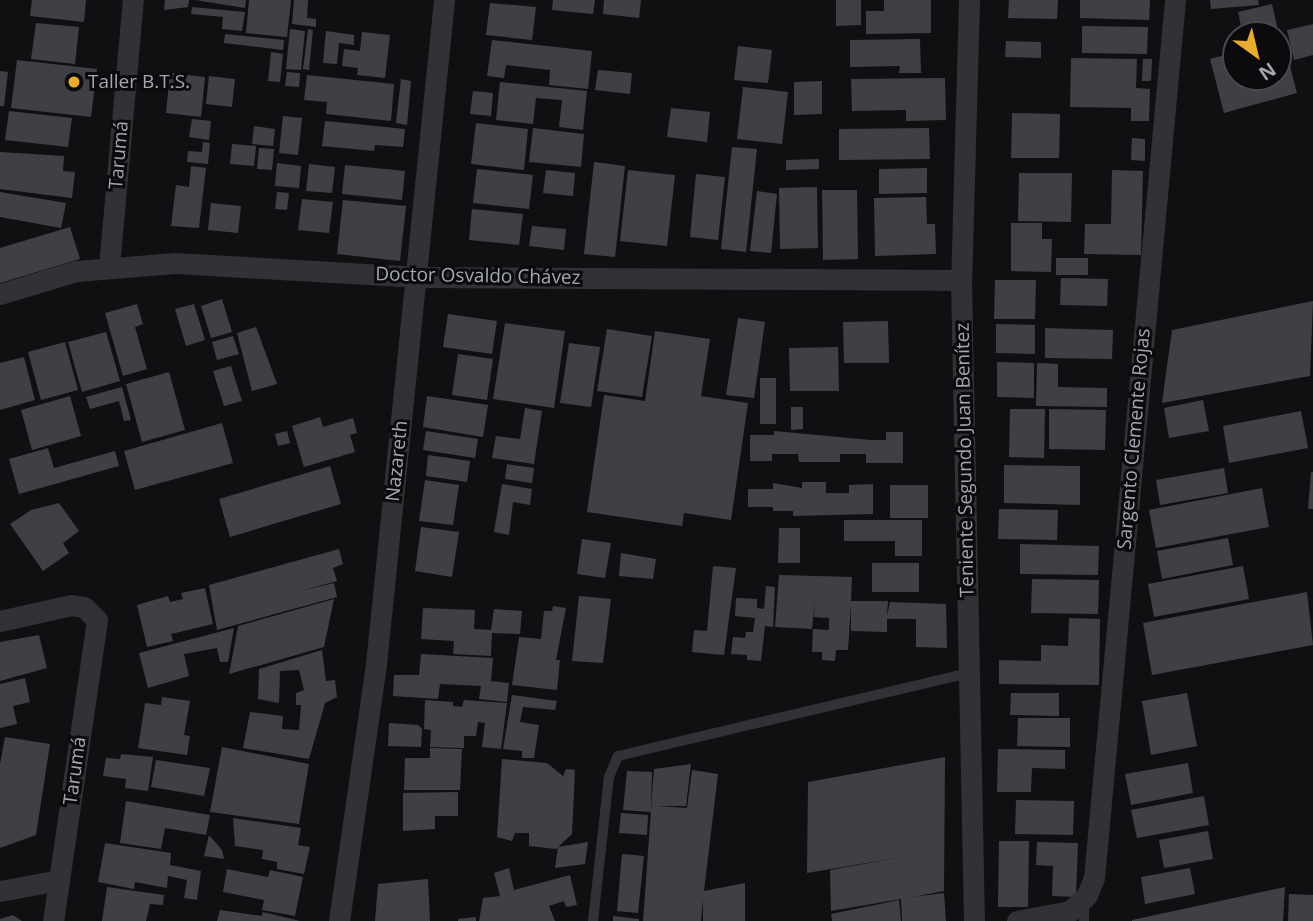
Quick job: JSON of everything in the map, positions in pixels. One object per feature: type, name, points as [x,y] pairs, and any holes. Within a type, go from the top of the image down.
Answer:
[{"type":"street","name":"Tarumá","points":[[109,267],[133,0]]},
{"type":"street","name":"Nazareth","points":[[339,921],[376,664],[444,0]]},
{"type":"street","name":"Teniente Segundo Juan Benítez","points":[[970,0],[961,280],[974,921]]},
{"type":"street","name":"Sargento Clemente Rojas","points":[[1084,900],[1094,878],[1175,0]]},
{"type":"street","name":"Doctor Osvaldo Chávez","points":[[0,294],[76,271],[175,263],[415,277],[961,280]]},
{"type":"street","name":"Tarumá","points":[[0,621],[71,605],[84,607],[97,620],[53,921]]},
{"type":"street","points":[[0,891],[59,880]]},
{"type":"street","points":[[1017,921],[1059,915],[1084,900]]},
{"type":"lane","points":[[593,921],[609,777],[618,756],[969,673]]},
{"type":"lane","points":[[1084,900],[1084,921]]},
{"type":"building","points":[[32,0],[86,0],[84,22],[30,16]]},
{"type":"building","points":[[165,0],[189,0],[188,7],[164,10]]},
{"type":"building","points":[[195,0],[246,0],[245,8]]},
{"type":"building","points":[[249,0],[291,0],[287,37],[246,33]]},
{"type":"building","points":[[294,0],[308,0],[307,18],[316,19],[316,27],[292,24]]},
{"type":"building","points":[[553,0],[595,0],[593,14],[552,10]]},
{"type":"building","points":[[604,0],[641,0],[639,18],[603,14]]},
{"type":"building","points":[[836,0],[861,0],[861,25],[836,26]]},
{"type":"building","points":[[884,0],[931,0],[931,33],[866,34],[866,11],[884,11]]},
{"type":"building","points":[[1009,0],[1058,0],[1057,19],[1008,18]]},
{"type":"building","points":[[1080,0],[1150,0],[1149,20],[1080,18]]},
{"type":"building","points":[[1210,0],[1258,0],[1259,5],[1211,9]]},
{"type":"building","points":[[490,3],[536,7],[532,40],[486,35]]},
{"type":"building","points":[[1272,4],[1276,21],[1240,21],[1238,12]]},
{"type":"building","points":[[192,7],[245,12],[242,31],[222,29],[223,17],[191,14]]},
{"type":"building","points":[[36,23],[79,27],[75,64],[31,59]]},
{"type":"building","points":[[1313,24],[1313,55],[1294,60],[1292,29]]},
{"type":"building","points":[[1082,26],[1148,27],[1147,54],[1082,53]]},
{"type":"building","points":[[290,29],[305,31],[301,70],[286,69]]},
{"type":"building","points":[[308,29],[313,30],[309,70],[303,69]]},
{"type":"building","points":[[326,31],[354,35],[354,45],[339,43],[337,64],[323,63]]},
{"type":"building","points":[[362,32],[390,35],[385,78],[357,75],[358,68],[342,66],[344,49],[360,51]]},
{"type":"building","points":[[225,34],[284,40],[283,50],[224,43]]},
{"type":"building","points":[[920,39],[921,73],[899,73],[900,66],[850,67],[850,40]]},
{"type":"building","points":[[492,40],[592,51],[588,89],[549,85],[550,70],[506,65],[504,78],[487,76]]},
{"type":"building","points":[[1006,41],[1041,42],[1041,58],[1005,57]]},
{"type":"building","points":[[738,46],[772,50],[768,83],[734,80]]},
{"type":"building","points":[[271,52],[283,54],[280,82],[268,81]]},
{"type":"building","points":[[1222,56],[1222,91],[1292,91],[1292,74],[1297,93],[1224,113],[1210,59]]},
{"type":"building","points":[[1071,58],[1137,59],[1136,88],[1150,89],[1149,121],[1131,121],[1131,108],[1070,107]]},
{"type":"building","points":[[1143,59],[1152,59],[1151,81],[1142,81]]},
{"type":"building","points":[[17,60],[97,69],[91,117],[11,108]]},
{"type":"building","points":[[598,70],[632,73],[630,94],[595,90]]},
{"type":"building","points":[[0,71],[8,72],[4,106],[0,106]]},
{"type":"building","points":[[287,72],[300,73],[299,87],[285,86]]},
{"type":"building","points":[[170,73],[205,77],[201,117],[166,113]]},
{"type":"building","points":[[307,75],[394,84],[391,121],[326,114],[327,102],[304,100]]},
{"type":"building","points":[[209,76],[235,79],[232,107],[206,104]]},
{"type":"building","points":[[945,78],[946,120],[906,121],[906,110],[852,111],[851,79]]},
{"type":"building","points":[[401,79],[411,81],[407,125],[396,123]]},
{"type":"building","points":[[822,81],[822,114],[794,115],[794,82]]},
{"type":"building","points":[[500,82],[587,91],[583,130],[559,127],[562,100],[536,98],[533,124],[496,120]]},
{"type":"building","points":[[743,87],[788,92],[782,144],[737,139]]},
{"type":"building","points":[[473,91],[493,93],[491,116],[470,114]]},
{"type":"building","points":[[671,108],[710,112],[707,142],[667,137]]},
{"type":"building","points":[[9,111],[72,118],[68,147],[5,140]]},
{"type":"building","points":[[1012,113],[1060,114],[1059,158],[1011,158]]},
{"type":"building","points":[[283,116],[302,118],[298,155],[279,153]]},
{"type":"building","points":[[192,119],[211,121],[209,140],[189,137]]},
{"type":"building","points":[[325,121],[405,129],[403,147],[375,145],[374,151],[322,146]]},
{"type":"building","points":[[476,123],[528,129],[524,170],[471,164]]},
{"type":"building","points":[[254,126],[275,129],[273,146],[252,144]]},
{"type":"building","points":[[533,128],[584,134],[581,167],[529,162]]},
{"type":"building","points":[[929,128],[930,159],[839,160],[839,129]]},
{"type":"building","points":[[1132,138],[1145,139],[1145,161],[1131,160]]},
{"type":"building","points":[[203,142],[210,143],[208,164],[187,162],[188,151],[202,152]]},
{"type":"building","points":[[232,144],[256,146],[254,166],[230,164]]},
{"type":"building","points":[[732,147],[757,149],[746,252],[721,249]]},
{"type":"building","points":[[259,148],[274,149],[272,170],[257,169]]},
{"type":"building","points":[[0,152],[64,156],[63,171],[75,172],[72,198],[0,189]]},
{"type":"building","points":[[819,159],[819,169],[786,170],[786,160]]},
{"type":"building","points":[[594,162],[625,166],[615,257],[584,254]]},
{"type":"building","points":[[277,163],[301,166],[299,188],[275,186]]},
{"type":"building","points":[[309,164],[335,167],[332,193],[306,191]]},
{"type":"building","points":[[345,165],[405,171],[402,200],[342,194]]},
{"type":"building","points":[[191,166],[206,168],[199,228],[171,226],[176,185],[189,187]]},
{"type":"building","points":[[927,168],[927,193],[879,194],[879,169]]},
{"type":"building","points":[[477,169],[533,175],[529,209],[473,203]]},
{"type":"building","points":[[546,170],[575,173],[573,196],[543,193]]},
{"type":"building","points":[[628,170],[675,175],[667,246],[620,241]]},
{"type":"building","points":[[1112,170],[1143,171],[1141,255],[1084,254],[1085,224],[1111,224]]},
{"type":"building","points":[[1019,173],[1072,173],[1071,222],[1018,221]]},
{"type":"building","points":[[696,174],[725,177],[718,240],[690,237]]},
{"type":"building","points":[[817,187],[818,248],[780,249],[779,188]]},
{"type":"building","points":[[822,190],[857,190],[858,259],[823,260]]},
{"type":"building","points":[[757,191],[777,194],[771,253],[750,251]]},
{"type":"building","points":[[0,192],[66,203],[61,228],[0,217]]},
{"type":"building","points":[[277,192],[289,193],[287,210],[275,209]]},
{"type":"building","points":[[926,197],[927,224],[935,224],[936,254],[875,256],[874,198]]},
{"type":"building","points":[[302,199],[333,202],[329,233],[298,230]]},
{"type":"building","points":[[343,200],[406,206],[400,261],[337,254]]},
{"type":"building","points":[[211,203],[241,206],[238,233],[208,230]]},
{"type":"building","points":[[472,209],[523,214],[519,245],[469,240]]},
{"type":"building","points":[[1011,223],[1042,223],[1042,239],[1052,239],[1051,272],[1011,271]]},
{"type":"building","points":[[532,226],[566,229],[564,250],[529,246]]},
{"type":"building","points":[[70,227],[80,259],[0,283],[0,248]]},
{"type":"building","points":[[1056,258],[1088,258],[1088,275],[1056,275]]},
{"type":"building","points":[[1061,278],[1108,279],[1107,306],[1060,305]]},
{"type":"building","points":[[995,280],[1036,280],[1035,319],[994,319]]},
{"type":"building","points":[[222,299],[232,332],[211,338],[201,306]]},
{"type":"building","points":[[1313,301],[1310,376],[1162,403],[1172,330]]},
{"type":"building","points":[[137,304],[143,324],[135,327],[147,369],[123,376],[105,313]]},
{"type":"building","points":[[194,304],[205,340],[186,346],[175,309]]},
{"type":"building","points":[[448,314],[497,321],[492,354],[443,347]]},
{"type":"building","points":[[738,318],[765,322],[754,398],[726,395]]},
{"type":"building","points":[[888,321],[889,363],[844,363],[843,322]]},
{"type":"building","points":[[505,323],[565,331],[554,408],[493,399]]},
{"type":"building","points":[[996,324],[1035,325],[1035,354],[996,353]]},
{"type":"building","points":[[256,327],[277,384],[252,391],[237,333]]},
{"type":"building","points":[[1045,328],[1113,330],[1112,359],[1045,358]]},
{"type":"building","points":[[607,329],[652,336],[642,397],[597,391]]},
{"type":"building","points":[[655,331],[710,339],[701,396],[748,403],[731,520],[684,513],[682,526],[587,512],[604,395],[645,401]]},
{"type":"building","points":[[106,332],[120,381],[82,392],[68,342]]},
{"type":"building","points":[[233,336],[239,354],[217,360],[212,342]]},
{"type":"building","points":[[65,342],[78,390],[41,400],[28,352]]},
{"type":"building","points":[[569,343],[600,347],[591,407],[560,403]]},
{"type":"building","points":[[838,347],[839,391],[790,391],[789,348]]},
{"type":"building","points":[[458,354],[493,359],[487,400],[452,395]]},
{"type":"building","points":[[24,357],[35,400],[0,410],[0,363]]},
{"type":"building","points":[[997,362],[1034,363],[1034,398],[997,397]]},
{"type":"building","points":[[1037,363],[1058,364],[1058,387],[1107,388],[1107,407],[1036,406]]},
{"type":"building","points":[[231,366],[242,401],[224,406],[213,371]]},
{"type":"building","points":[[169,372],[185,430],[142,442],[126,384]]},
{"type":"building","points":[[760,378],[776,378],[776,424],[760,424]]},
{"type":"building","points":[[122,387],[131,420],[124,421],[119,401],[90,409],[86,397]]},
{"type":"building","points":[[70,396],[81,436],[32,450],[21,410]]},
{"type":"building","points":[[427,396],[488,405],[483,437],[423,427]]},
{"type":"building","points":[[1203,400],[1209,431],[1169,438],[1164,408]]},
{"type":"building","points":[[791,407],[803,407],[803,429],[791,430]]},
{"type":"building","points":[[525,408],[542,411],[534,464],[492,458],[496,436],[520,439]]},
{"type":"building","points":[[1010,409],[1045,409],[1044,458],[1009,457]]},
{"type":"building","points":[[1049,409],[1106,410],[1105,450],[1049,449]]},
{"type":"building","points":[[1301,411],[1308,448],[1229,463],[1223,426]]},
{"type":"building","points":[[320,417],[323,427],[353,418],[357,433],[350,435],[355,452],[304,467],[292,426]]},
{"type":"building","points":[[222,423],[233,463],[135,490],[124,451]]},
{"type":"building","points":[[287,431],[290,443],[278,446],[275,434]]},
{"type":"building","points":[[426,431],[478,439],[475,458],[423,450]]},
{"type":"building","points":[[774,431],[871,440],[886,440],[886,432],[903,432],[903,463],[866,463],[866,454],[840,454],[840,462],[799,462],[798,454],[772,454],[772,461],[750,461],[750,435],[774,435]]},
{"type":"building","points":[[48,448],[54,468],[115,451],[119,466],[19,494],[9,459]]},
{"type":"building","points":[[428,455],[470,461],[467,482],[426,476]]},
{"type":"building","points":[[507,464],[534,468],[532,483],[505,479]]},
{"type":"building","points":[[1004,465],[1080,466],[1080,505],[1004,503]]},
{"type":"building","points":[[330,466],[341,504],[230,537],[219,499]]},
{"type":"building","points":[[1224,468],[1228,493],[1160,505],[1156,480]]},
{"type":"building","points":[[1311,472],[1313,509],[1308,509]]},
{"type":"building","points":[[425,480],[459,485],[453,525],[419,521]]},
{"type":"building","points":[[802,482],[826,482],[826,493],[849,493],[849,485],[873,484],[873,514],[793,516],[793,511],[773,511],[773,507],[748,507],[748,489],[773,489],[773,483],[802,488]]},
{"type":"building","points":[[502,484],[532,489],[530,505],[513,502],[509,535],[494,532]]},
{"type":"building","points":[[890,485],[928,485],[928,518],[890,518]]},
{"type":"building","points":[[1262,488],[1269,527],[1156,548],[1149,510]]},
{"type":"building","points":[[59,503],[79,531],[63,543],[69,553],[43,571],[10,524],[31,510]]},
{"type":"building","points":[[999,509],[1058,510],[1057,540],[998,539]]},
{"type":"building","points":[[844,520],[922,520],[922,556],[895,556],[895,541],[844,541]]},
{"type":"building","points":[[421,527],[459,532],[452,577],[415,571]]},
{"type":"building","points":[[779,528],[800,528],[800,563],[778,563]]},
{"type":"building","points":[[1228,538],[1233,565],[1162,579],[1157,551]]},
{"type":"building","points":[[582,539],[611,543],[605,578],[577,574]]},
{"type":"building","points":[[1020,544],[1099,546],[1098,575],[1020,574]]},
{"type":"building","points":[[339,549],[343,564],[333,568],[337,581],[300,591],[334,583],[337,597],[217,630],[209,585]]},
{"type":"building","points":[[621,553],[656,559],[653,579],[619,576]]},
{"type":"building","points":[[872,563],[919,563],[919,592],[872,592]]},
{"type":"building","points":[[713,566],[736,568],[724,655],[692,652],[694,630],[707,631]]},
{"type":"building","points":[[1243,566],[1249,599],[1154,617],[1148,584]]},
{"type":"building","points":[[779,575],[852,577],[851,601],[888,601],[887,616],[890,602],[946,604],[947,648],[916,647],[916,619],[887,619],[887,632],[851,631],[851,604],[848,650],[836,650],[835,661],[822,660],[822,652],[812,652],[813,629],[829,630],[829,618],[814,617],[815,601],[812,629],[775,627]]},
{"type":"building","points":[[1032,579],[1099,580],[1098,614],[1031,613]]},
{"type":"building","points":[[766,586],[775,587],[773,627],[765,626],[761,661],[747,660],[747,655],[731,654],[733,637],[745,638],[746,632],[753,632],[755,618],[735,616],[736,598],[757,599],[757,608],[764,609]]},
{"type":"building","points":[[205,588],[213,624],[171,634],[173,641],[147,647],[137,605],[168,596],[170,602],[183,599],[181,593]]},
{"type":"building","points":[[1307,592],[1313,645],[1152,675],[1143,623]]},
{"type":"building","points":[[579,596],[611,599],[603,663],[572,661]]},
{"type":"building","points":[[334,599],[324,647],[229,674],[238,626]]},
{"type":"building","points":[[553,606],[566,608],[556,660],[560,660],[557,690],[512,685],[519,637],[541,639],[544,611],[552,611]]},
{"type":"building","points":[[423,608],[475,610],[474,629],[491,630],[494,609],[522,611],[520,634],[492,633],[491,656],[453,654],[454,641],[421,639]]},
{"type":"building","points":[[1069,618],[1100,619],[1099,685],[999,684],[999,660],[1041,661],[1041,645],[1068,646]]},
{"type":"building","points":[[234,628],[228,662],[220,662],[217,648],[184,654],[189,676],[148,688],[139,653]]},
{"type":"building","points":[[39,635],[47,668],[0,681],[0,642]]},
{"type":"building","points":[[322,650],[326,681],[335,680],[337,697],[325,703],[309,759],[243,748],[250,712],[283,716],[282,729],[299,730],[301,705],[296,705],[296,693],[304,690],[299,670],[280,671],[279,703],[258,699],[259,669]]},
{"type":"building","points":[[421,654],[493,658],[491,681],[509,683],[507,702],[479,699],[481,686],[440,684],[438,699],[393,696],[394,675],[419,675]]},
{"type":"building","points":[[25,678],[30,702],[13,706],[17,724],[0,728],[0,684]]},
{"type":"building","points":[[1011,693],[1059,693],[1059,716],[1010,715]]},
{"type":"building","points":[[1187,693],[1197,746],[1151,755],[1142,701]]},
{"type":"building","points":[[512,695],[557,701],[555,710],[523,707],[520,722],[539,725],[534,758],[522,758],[522,751],[503,749]]},
{"type":"building","points":[[162,697],[190,701],[184,735],[190,736],[187,755],[138,748],[145,703],[161,705]]},
{"type":"building","points":[[425,700],[453,702],[453,706],[462,707],[464,700],[507,703],[501,749],[482,747],[485,723],[478,722],[476,736],[464,736],[464,748],[430,747],[431,730],[424,729]]},
{"type":"building","points":[[1018,718],[1070,718],[1070,747],[1017,746]]},
{"type":"building","points":[[389,723],[418,725],[422,729],[421,747],[388,746]]},
{"type":"building","points":[[5,737],[50,744],[36,835],[0,848],[0,764]]},
{"type":"building","points":[[222,747],[309,764],[299,824],[210,812]]},
{"type":"building","points":[[430,748],[462,749],[460,790],[404,790],[405,758],[430,758]]},
{"type":"building","points":[[998,749],[1065,750],[1065,769],[1032,768],[1031,792],[997,792]]},
{"type":"building","points":[[121,754],[153,757],[148,791],[125,788],[126,779],[103,776],[106,758],[120,759]]},
{"type":"building","points":[[945,757],[944,891],[913,897],[944,893],[946,921],[902,921],[901,899],[831,911],[830,870],[908,856],[807,873],[808,782]]},
{"type":"building","points":[[502,759],[547,763],[563,776],[566,769],[575,770],[572,834],[556,849],[529,846],[529,833],[515,833],[512,841],[497,837]]},
{"type":"building","points":[[156,760],[210,768],[204,796],[151,787]]},
{"type":"building","points":[[1188,763],[1193,793],[1131,805],[1125,774]]},
{"type":"building","points":[[691,764],[686,806],[656,806],[687,808],[692,770],[718,774],[704,891],[745,883],[745,921],[703,921],[703,900],[701,921],[643,921],[654,769]]},
{"type":"building","points":[[627,771],[652,772],[651,812],[623,810]]},
{"type":"building","points":[[458,792],[458,816],[435,816],[435,829],[403,831],[403,793]]},
{"type":"building","points":[[1204,796],[1209,825],[1137,838],[1131,810]]},
{"type":"building","points":[[1016,800],[1074,801],[1073,835],[1015,834]]},
{"type":"building","points":[[126,801],[210,815],[206,835],[165,828],[161,849],[120,843]]},
{"type":"building","points":[[621,813],[648,815],[647,835],[619,833]]},
{"type":"building","points":[[233,818],[301,828],[298,845],[310,847],[304,874],[277,869],[277,862],[262,859],[263,850],[235,846]]},
{"type":"building","points":[[1208,831],[1213,859],[1164,868],[1159,840]]},
{"type":"building","points":[[209,835],[222,850],[224,859],[204,856]]},
{"type":"building","points":[[999,841],[1029,841],[1028,907],[998,907]]},
{"type":"building","points":[[588,842],[585,864],[555,868],[558,847]]},
{"type":"building","points":[[1037,842],[1078,843],[1076,897],[1052,896],[1053,866],[1036,865]]},
{"type":"building","points":[[105,843],[171,853],[170,865],[201,871],[197,900],[184,898],[187,880],[168,876],[167,888],[135,882],[134,889],[98,882]]},
{"type":"building","points":[[622,854],[644,856],[638,913],[617,911]]},
{"type":"building","points":[[509,868],[514,890],[570,875],[577,905],[566,907],[564,901],[549,906],[555,921],[479,921],[483,898],[500,896],[494,873]]},
{"type":"building","points":[[1190,868],[1195,894],[1145,904],[1141,877]]},
{"type":"building","points":[[227,869],[268,877],[270,870],[303,877],[295,916],[262,910],[264,900],[223,892]]},
{"type":"building","points":[[428,879],[430,921],[375,921],[378,884]]},
{"type":"building","points":[[107,887],[164,895],[163,905],[150,904],[146,921],[102,921]]},
{"type":"building","points":[[1285,887],[1283,921],[1132,921],[1132,920]]},
{"type":"building","points":[[1289,894],[1313,895],[1313,921],[1288,921]]},
{"type":"building","points":[[899,900],[901,921],[832,921],[831,914]]},
{"type":"building","points":[[220,910],[262,916],[263,912],[300,921],[217,921]]},
{"type":"building","points":[[13,915],[22,921],[0,921],[0,919]]},
{"type":"building","points":[[613,916],[639,919],[639,921],[613,921]]},
{"type":"building","points":[[476,917],[476,921],[458,921],[458,919]]},
{"type":"place","name":"Taller B.T.S.","points":[[74,82]]}]
